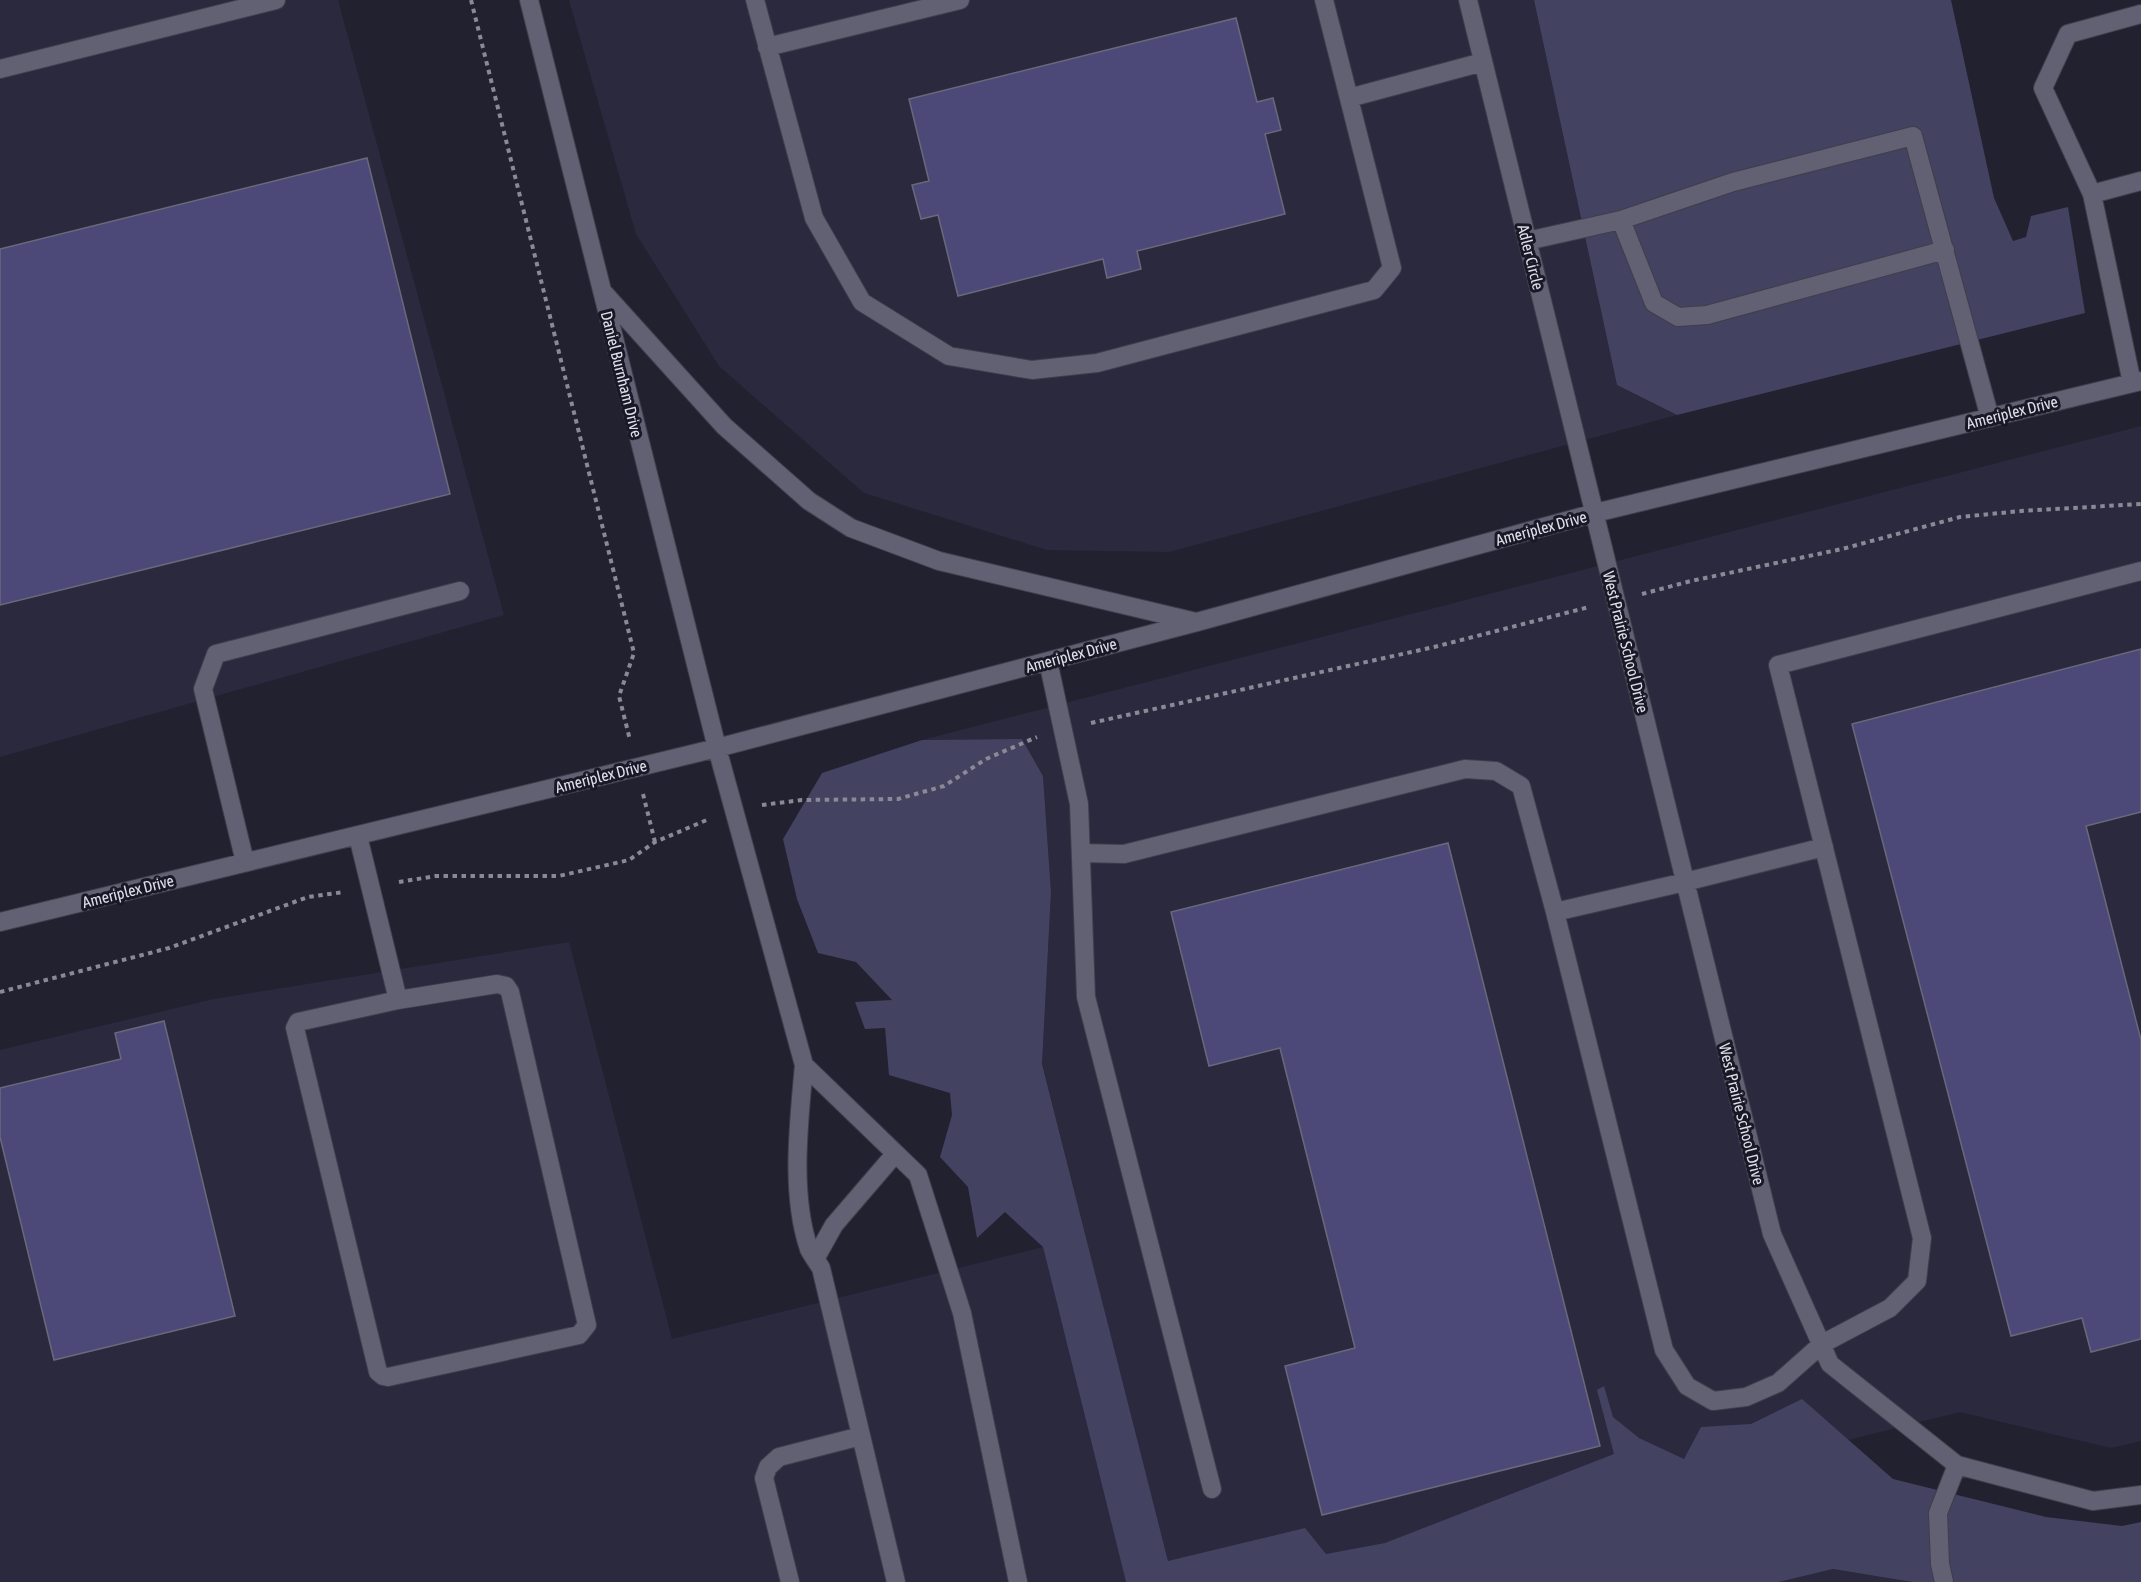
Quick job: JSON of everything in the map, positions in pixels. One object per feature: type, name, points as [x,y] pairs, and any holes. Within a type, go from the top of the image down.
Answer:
[{"type":"street","points":[[0,69],[276,0]]},
{"type":"street","name":"Daniel Burnham Drive","points":[[529,0],[717,748],[804,1065]]},
{"type":"street","points":[[755,0],[814,218],[862,302],[949,357],[1032,370],[1097,363],[1374,290],[1392,268],[1324,0]]},
{"type":"street","points":[[767,46],[960,0]]},
{"type":"street","name":"Adler Circle","points":[[1468,0],[1594,513]]},
{"type":"street","points":[[2136,382],[2092,194],[2043,88],[2068,34],[2141,14]]},
{"type":"street","points":[[1349,98],[1483,62]]},
{"type":"street","points":[[1527,242],[1621,220],[1732,182],[1913,136],[1990,418]]},
{"type":"street","points":[[2092,194],[2141,181]]},
{"type":"street","points":[[1621,220],[1654,303],[1678,317],[1707,315],[1945,250]]},
{"type":"street","points":[[601,289],[724,426],[809,501],[851,528],[939,561],[1197,622]]},
{"type":"street","name":"Ameriplex Drive","points":[[0,922],[717,748],[1197,622],[1594,513],[2136,382]]},
{"type":"street","name":"West Prairie School Drive","points":[[1594,513],[1772,1234],[1830,1364],[1957,1465],[2093,1501],[2141,1495]]},
{"type":"street","points":[[1081,853],[1124,854],[1465,769],[1496,771],[1521,786],[1555,912],[1664,1350],[1688,1386],[1713,1401],[1746,1397],[1778,1383],[1821,1344],[1890,1308],[1917,1281],[1922,1238],[1778,665],[2141,571]]},
{"type":"street","points":[[245,862],[203,689],[216,654],[460,591]]},
{"type":"street","points":[[1048,661],[1079,804],[1086,998],[1212,1489]]},
{"type":"street","points":[[358,836],[398,1000]]},
{"type":"street","points":[[1555,912],[1824,847]]},
{"type":"street","points":[[497,984],[506,986],[510,992],[587,1325],[579,1335],[388,1377],[378,1372],[295,1028],[298,1022],[398,1000],[497,984]]},
{"type":"street","points":[[804,1065],[918,1175],[962,1313],[1018,1582]]},
{"type":"street","points":[[804,1065],[799,1114],[798,1198],[810,1250],[821,1268],[896,1582]]},
{"type":"street","points":[[815,1259],[834,1225],[895,1154]]},
{"type":"street","points":[[790,1582],[764,1478],[768,1467],[779,1457],[861,1436]]},
{"type":"street","points":[[1944,1582],[1940,1564],[1938,1513],[1957,1465]]},
{"type":"path","points":[[471,0],[634,653],[619,696],[655,842]]},
{"type":"shaded area","points":[[0,0],[338,0],[504,615],[0,757]]},
{"type":"shaded area","points":[[569,0],[1534,0],[1617,385],[1677,415],[1169,552],[1047,550],[864,493],[719,366],[636,234]]},
{"type":"shaded area","points":[[1534,0],[1951,0],[1994,198],[2013,241],[2026,237],[2031,216],[2068,207],[2085,313],[1677,415],[1617,385]]},
{"type":"shaded area","points":[[2141,426],[2141,1441],[2111,1448],[1960,1412],[1302,1582],[1168,1561],[1042,1064],[1051,892],[1043,776],[1022,739],[922,740]]},
{"type":"shaded area","points":[[1022,739],[1043,776],[1051,892],[1042,1064],[1168,1561],[1305,1528],[1326,1554],[1385,1543],[1614,1454],[1597,1390],[1604,1386],[1613,1417],[1639,1438],[1684,1459],[1701,1427],[1751,1424],[1802,1399],[1893,1479],[2046,1517],[2122,1526],[2141,1522],[2141,1582],[1912,1582],[1833,1569],[1779,1582],[1126,1582],[1043,1247],[1005,1212],[977,1238],[968,1187],[940,1157],[952,1115],[950,1093],[889,1075],[885,1028],[865,1029],[855,1002],[892,1000],[856,962],[818,953],[797,899],[783,839],[822,773],[922,740]]},
{"type":"shaded area","points":[[569,942],[672,1339],[1043,1247],[1126,1582],[0,1582],[0,1050],[214,999]]},
{"type":"shaded area","points":[[1833,1569],[1912,1582],[1779,1582]]},
{"type":"building","points":[[1236,18],[1257,102],[1273,98],[1281,130],[1265,134],[1285,214],[1137,251],[1141,269],[1107,278],[1103,259],[958,296],[938,215],[921,219],[912,185],[929,181],[909,99]]},
{"type":"building","points":[[367,158],[450,494],[0,605],[0,249]]},
{"type":"building","points":[[2141,649],[2141,812],[2086,826],[2141,1040],[2141,1339],[2091,1352],[2082,1318],[2011,1336],[1852,724]]},
{"type":"building","points":[[1448,843],[1600,1446],[1322,1515],[1285,1366],[1355,1348],[1280,1048],[1209,1066],[1171,912]]},
{"type":"building","points":[[164,1021],[235,1316],[54,1360],[0,1137],[0,1088],[121,1059],[115,1033]]}]
